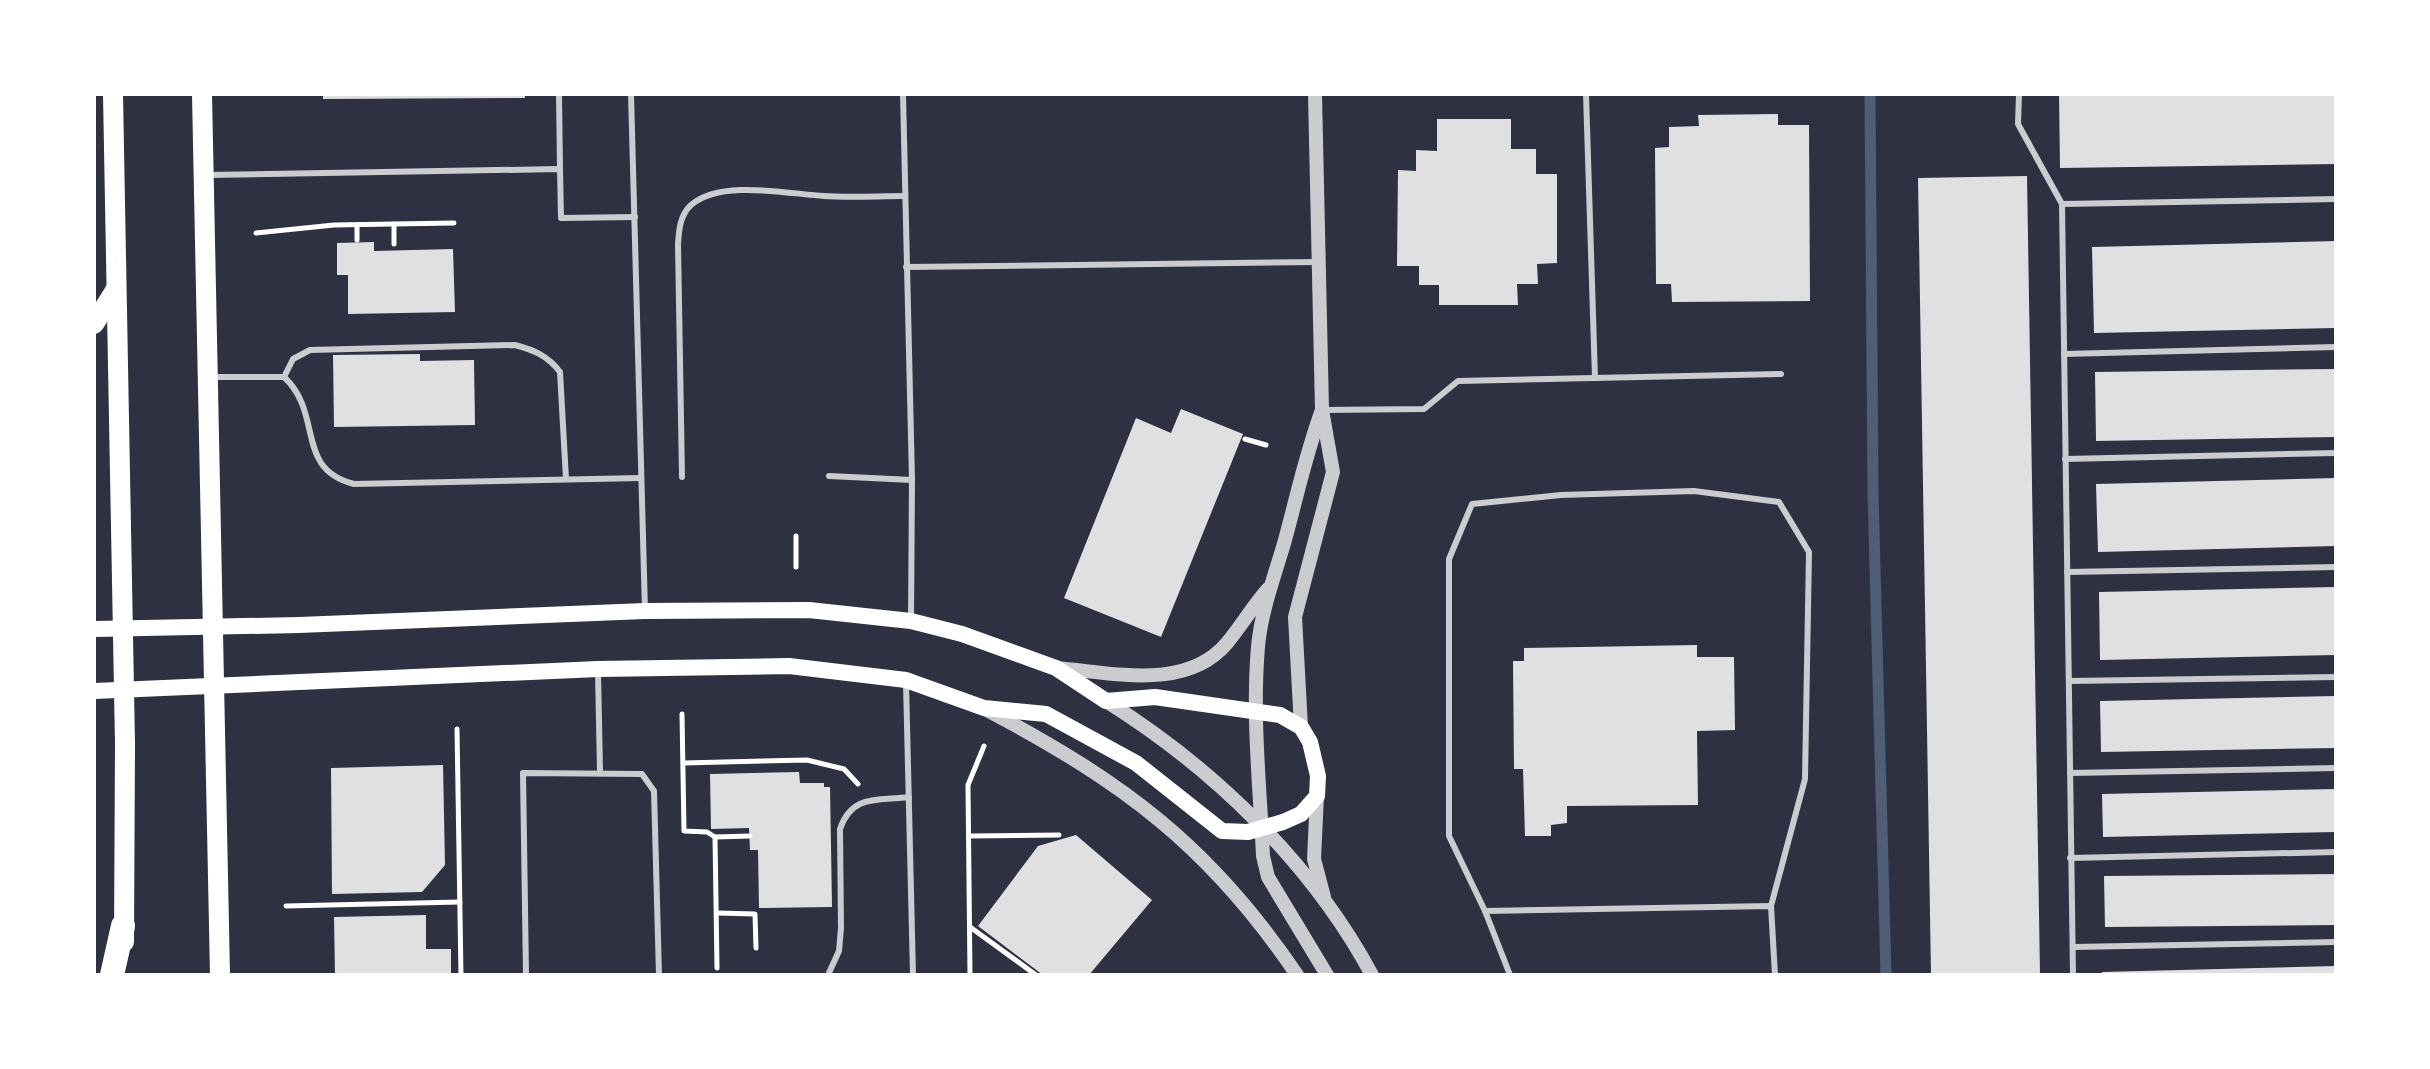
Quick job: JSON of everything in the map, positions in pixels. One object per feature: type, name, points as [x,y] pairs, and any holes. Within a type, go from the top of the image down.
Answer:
[{"type":"highway","points":[[112,975],[123,926]]},
{"type":"main road","points":[[113,94],[124,690],[124,975]]},
{"type":"main road","points":[[202,94],[220,975]]},
{"type":"main road","points":[[94,324],[116,289]]},
{"type":"main road","points":[[94,629],[645,611],[809,610],[911,621],[962,634],[1056,668],[1106,701],[1155,697],[1280,715],[1301,727],[1315,755],[1317,796],[1301,814],[1262,828],[1235,833],[1222,831],[1136,763],[1046,714],[984,708],[906,680],[789,666],[598,669],[94,691]]},
{"type":"street","points":[[1301,727],[1295,617],[1333,472],[1322,410],[1315,94]]},
{"type":"street","points":[[1322,410],[1303,460],[1294,506],[1270,585],[1258,643],[1255,709],[1268,877],[1327,975]]},
{"type":"street","points":[[1056,668],[1149,675],[1181,672],[1201,664],[1226,644],[1270,585]]},
{"type":"street","points":[[1106,701],[1185,754],[1262,828],[1326,901],[1372,975]]},
{"type":"street","points":[[984,708],[1069,753],[1144,805],[1209,864],[1262,924],[1297,975]]},
{"type":"street","points":[[1317,796],[1314,859],[1326,901]]},
{"type":"lane","points":[[559,94],[561,218],[635,217]]},
{"type":"lane","points":[[631,94],[645,611]]},
{"type":"lane","points":[[903,94],[912,480],[911,621]]},
{"type":"lane","points":[[1586,94],[1595,378]]},
{"type":"lane","points":[[2019,94],[2018,124],[2062,204],[2073,975]]},
{"type":"lane","points":[[204,175],[560,169]]},
{"type":"lane","points":[[682,477],[678,244],[685,211],[694,202],[719,194],[787,190],[823,196],[905,196]]},
{"type":"lane","points":[[2062,204],[2336,199]]},
{"type":"lane","points":[[906,267],[1319,262]]},
{"type":"lane","points":[[284,377],[293,359],[310,350],[515,345],[531,349],[552,362],[563,384],[566,479]]},
{"type":"lane","points":[[2064,354],[2336,347]]},
{"type":"lane","points":[[1322,410],[1424,409],[1458,381],[1781,374]]},
{"type":"lane","points":[[208,378],[284,377],[302,396],[316,454],[325,471],[338,480],[354,484],[641,478]]},
{"type":"lane","points":[[2065,459],[2336,453]]},
{"type":"lane","points":[[829,476],[912,480]]},
{"type":"lane","points":[[1510,975],[1485,911],[1449,836],[1449,559],[1472,504],[1561,495],[1694,491],[1779,502],[1809,552],[1805,779],[1771,906],[1775,975]]},
{"type":"lane","points":[[2067,572],[2336,567]]},
{"type":"lane","points":[[598,669],[600,771]]},
{"type":"lane","points":[[2069,681],[2336,677]]},
{"type":"lane","points":[[906,680],[913,975]]},
{"type":"lane","points":[[2070,773],[2336,768]]},
{"type":"lane","points":[[526,975],[523,773],[600,771],[642,774],[654,791],[659,975]]},
{"type":"lane","points":[[828,975],[839,951],[840,829],[846,811],[857,804],[909,797]]},
{"type":"lane","points":[[2070,858],[2336,852]]},
{"type":"lane","points":[[1485,911],[1771,906]]},
{"type":"lane","points":[[2073,947],[2336,942]]},
{"type":"path","points":[[256,233],[357,224],[454,223]]},
{"type":"path","points":[[357,224],[357,240]]},
{"type":"path","points":[[394,224],[394,244]]},
{"type":"path","points":[[1245,439],[1266,445]]},
{"type":"path","points":[[796,536],[796,567]]},
{"type":"path","points":[[682,714],[684,831],[707,832],[715,837],[750,836]]},
{"type":"path","points":[[457,729],[461,975]]},
{"type":"path","points":[[970,975],[968,785],[984,746]]},
{"type":"path","points":[[683,763],[807,760],[844,769],[875,801]]},
{"type":"path","points":[[749,761],[749,770]]},
{"type":"path","points":[[969,836],[1059,835]]},
{"type":"path","points":[[715,837],[717,968]]},
{"type":"path","points":[[286,906],[460,902]]},
{"type":"path","points":[[717,913],[755,914],[756,948]]},
{"type":"path","points":[[970,927],[1036,975]]},
{"type":"building","points":[[323,94],[525,94],[525,98],[323,99]]},
{"type":"building","points":[[2059,94],[2336,94],[2336,164],[2060,168]]},
{"type":"building","points":[[1778,114],[1778,125],[1809,125],[1810,301],[1672,302],[1671,284],[1656,284],[1655,148],[1669,147],[1669,127],[1699,126],[1698,115]]},
{"type":"building","points":[[1437,119],[1511,119],[1511,149],[1536,149],[1536,174],[1557,174],[1557,263],[1537,264],[1538,284],[1517,284],[1518,305],[1439,305],[1439,285],[1419,285],[1419,266],[1397,266],[1398,170],[1416,171],[1416,150],[1437,151]]},
{"type":"building","points":[[2027,176],[2040,975],[1931,975],[1918,178]]},
{"type":"building","points":[[2336,241],[2336,328],[2094,333],[2092,247]]},
{"type":"building","points":[[374,242],[374,251],[453,249],[455,312],[348,314],[348,275],[337,275],[337,243]]},
{"type":"building","points":[[420,354],[420,361],[474,360],[475,425],[334,427],[333,355]]},
{"type":"building","points":[[2336,369],[2336,437],[2096,441],[2095,372]]},
{"type":"building","points":[[1181,409],[1243,434],[1161,637],[1064,598],[1136,418],[1171,433]]},
{"type":"building","points":[[2336,478],[2336,546],[2098,552],[2096,484]]},
{"type":"building","points":[[2336,587],[2336,655],[2100,660],[2099,592]]},
{"type":"building","points":[[1697,645],[1697,657],[1734,657],[1735,730],[1697,731],[1698,805],[1567,806],[1567,823],[1551,825],[1551,836],[1525,836],[1523,769],[1514,769],[1513,661],[1524,661],[1524,648]]},
{"type":"building","points":[[2336,696],[2336,748],[2101,752],[2100,701]]},
{"type":"building","points":[[443,765],[445,865],[422,892],[332,894],[331,768]]},
{"type":"building","points":[[799,772],[800,783],[824,783],[824,787],[830,787],[832,907],[759,908],[758,850],[750,850],[749,828],[711,829],[710,774]]},
{"type":"building","points":[[2336,789],[2336,832],[2103,837],[2102,794]]},
{"type":"building","points":[[1076,835],[1152,900],[1089,975],[1043,975],[978,926],[1038,846]]},
{"type":"building","points":[[2336,874],[2336,925],[2105,927],[2104,876]]},
{"type":"building","points":[[426,915],[426,949],[451,949],[451,975],[335,975],[334,917]]},
{"type":"building","points":[[2336,966],[2336,975],[2102,975],[2102,972]]},
{"type":"waterway","points":[[1870,94],[1873,494],[1886,975]]}]
